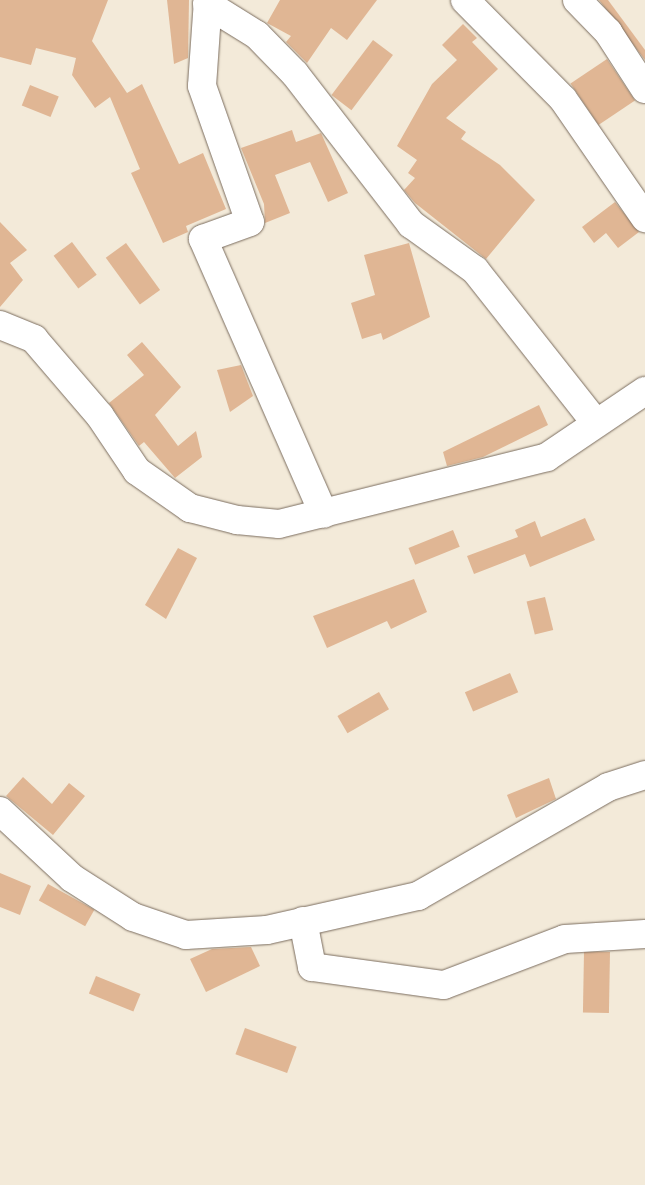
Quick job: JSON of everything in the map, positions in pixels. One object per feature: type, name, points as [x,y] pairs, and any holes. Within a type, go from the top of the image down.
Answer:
[{"type":"street","points":[[465,0],[563,99],[645,218]]},
{"type":"street","points":[[577,0],[608,32],[645,89]]},
{"type":"street","points":[[324,514],[202,240],[250,222],[202,86],[208,2],[257,35],[295,74],[411,224],[475,270],[596,423]]},
{"type":"street","points":[[0,325],[34,339],[100,416],[137,471],[190,508],[278,524],[547,457],[645,391]]},
{"type":"street","points":[[0,811],[72,878],[133,917],[186,935],[267,930],[418,896],[608,787],[645,774]]},
{"type":"street","points":[[303,921],[312,967],[444,985],[564,939],[645,934]]},
{"type":"building","points":[[0,0],[108,0],[92,41],[127,93],[142,84],[179,164],[203,153],[226,209],[186,226],[188,232],[163,243],[131,173],[140,169],[110,97],[95,108],[72,75],[76,58],[36,48],[31,65],[0,57]]},
{"type":"building","points":[[167,0],[189,0],[188,58],[174,64]]},
{"type":"building","points":[[280,0],[377,0],[347,40],[331,28],[307,63],[286,42],[291,36],[267,23]]},
{"type":"building","points":[[599,0],[608,0],[645,50],[645,60]]},
{"type":"building","points":[[463,24],[477,38],[472,42],[498,69],[446,118],[466,132],[461,139],[500,165],[535,200],[486,259],[415,203],[404,190],[415,178],[408,173],[417,160],[397,146],[432,84],[457,60],[442,45]]},
{"type":"building","points":[[373,40],[393,55],[351,110],[331,95]]},
{"type":"building","points":[[607,59],[635,100],[598,125],[571,84]]},
{"type":"building","points":[[30,85],[59,97],[51,117],[22,105]]},
{"type":"building","points":[[292,130],[296,142],[321,133],[348,193],[328,202],[310,162],[275,175],[290,213],[265,223],[264,204],[241,148]]},
{"type":"building","points":[[615,202],[639,232],[618,248],[606,233],[594,243],[582,227]]},
{"type":"building","points":[[0,222],[27,250],[10,263],[23,280],[0,307]]},
{"type":"building","points":[[72,242],[97,275],[78,289],[54,256]]},
{"type":"building","points":[[126,243],[160,290],[140,305],[106,258]]},
{"type":"building","points":[[409,243],[430,317],[383,340],[381,333],[362,339],[351,303],[375,295],[364,255]]},
{"type":"building","points":[[142,342],[181,387],[155,415],[178,446],[196,431],[202,457],[175,478],[144,442],[139,446],[109,403],[144,375],[127,355]]},
{"type":"building","points":[[241,365],[253,396],[230,412],[217,370]]},
{"type":"building","points":[[539,405],[548,425],[483,457],[447,466],[443,452]]},
{"type":"building","points":[[585,518],[595,540],[530,567],[525,554],[474,574],[467,556],[518,537],[515,530],[535,521],[541,537]]},
{"type":"building","points":[[453,530],[460,547],[415,565],[408,548]]},
{"type":"building","points":[[178,548],[197,558],[166,619],[145,605]]},
{"type":"building","points":[[414,579],[427,612],[391,629],[387,621],[327,648],[313,616]]},
{"type":"building","points":[[545,597],[553,630],[535,635],[527,602]]},
{"type":"building","points":[[510,673],[518,692],[473,711],[465,692]]},
{"type":"building","points":[[379,692],[389,709],[347,733],[337,716]]},
{"type":"building","points":[[23,777],[52,804],[69,783],[85,796],[53,835],[6,796]]},
{"type":"building","points":[[549,778],[556,799],[516,818],[507,795]]},
{"type":"building","points":[[0,873],[31,886],[20,915],[0,907]]},
{"type":"building","points":[[48,884],[94,910],[85,926],[39,901]]},
{"type":"building","points":[[251,947],[260,966],[206,992],[190,959],[212,949]]},
{"type":"building","points":[[584,952],[610,952],[609,1013],[583,1013]]},
{"type":"building","points":[[96,976],[141,994],[133,1012],[89,994]]},
{"type":"building","points":[[245,1028],[297,1047],[287,1073],[235,1054]]}]
